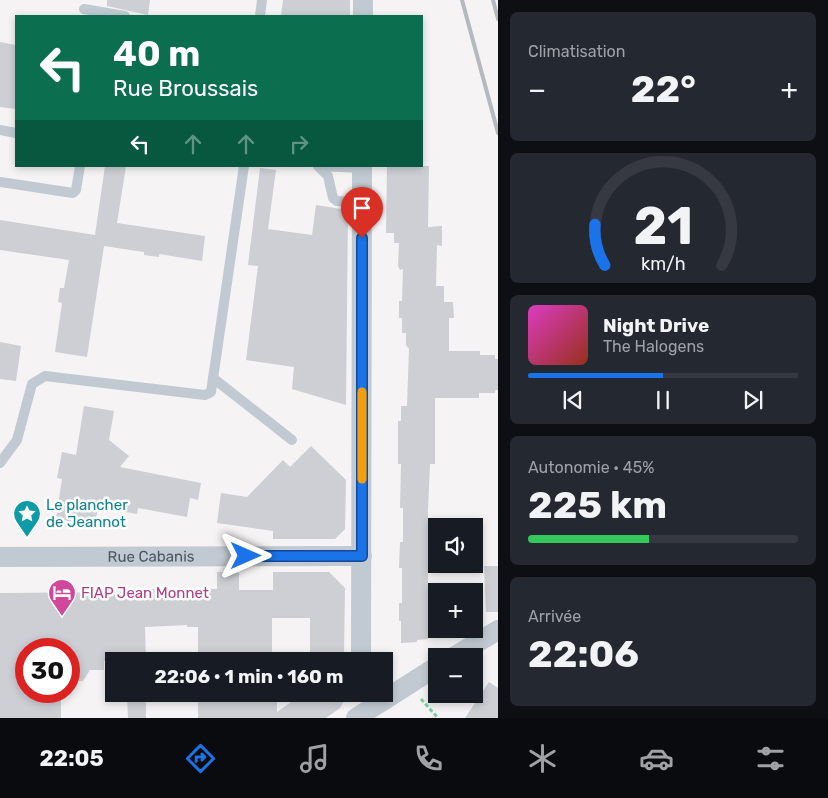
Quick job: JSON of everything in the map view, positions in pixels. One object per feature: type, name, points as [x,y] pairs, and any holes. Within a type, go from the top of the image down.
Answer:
[{"type":"street","points":[[363,0],[363,15]]},
{"type":"street","points":[[361,652],[362,167]]},
{"type":"street","name":"Rue Cabanis","points":[[0,557],[362,556]]},
{"type":"street","points":[[468,648],[498,630]]},
{"type":"street","points":[[358,716],[428,672]]},
{"type":"street","points":[[358,716],[359,702]]},
{"type":"lane","points":[[260,15],[262,0]]},
{"type":"lane","points":[[84,9],[119,15]]},
{"type":"lane","points":[[0,130],[15,133]]},
{"type":"lane","points":[[0,182],[73,193],[76,190],[80,167]]},
{"type":"lane","points":[[1,462],[17,440],[32,384],[45,376],[205,395],[211,392],[244,167]]},
{"type":"lane","points":[[319,167],[328,176],[333,198],[337,201],[362,203]]},
{"type":"lane","points":[[213,378],[292,440]]},
{"type":"path","points":[[421,700],[438,718]]},
{"type":"building","points":[[107,0],[150,0],[148,15],[107,6]]},
{"type":"building","points":[[283,0],[350,0],[350,15],[281,15]]},
{"type":"building","points":[[0,42],[15,45],[15,109],[0,107]]},
{"type":"building","points":[[429,166],[428,227],[442,226],[442,246],[437,245],[436,286],[444,286],[444,302],[453,302],[454,318],[449,318],[449,351],[480,351],[480,355],[495,355],[495,359],[498,359],[498,390],[495,390],[495,393],[479,393],[479,398],[435,398],[435,464],[430,464],[428,510],[428,639],[401,643],[399,603],[402,603],[402,568],[399,568],[400,542],[403,542],[403,508],[400,508],[401,464],[398,464],[398,421],[401,421],[401,406],[407,406],[409,349],[406,345],[406,333],[402,333],[402,318],[399,318],[399,301],[402,301],[403,269],[400,270],[398,266],[399,243],[394,243],[394,233],[386,233],[387,167]]},
{"type":"building","points":[[105,167],[126,167],[117,223],[205,236],[202,261],[159,254],[159,257],[144,255],[144,252],[104,246],[87,357],[55,352],[62,303],[58,302],[60,288],[64,288],[69,260],[0,250],[0,220],[95,235]]},
{"type":"building","points":[[260,168],[276,170],[268,229],[312,235],[316,205],[348,210],[346,405],[292,389],[294,367],[246,360],[258,266],[248,265]]},
{"type":"building","points":[[0,342],[21,346],[16,381],[0,379]]},
{"type":"building","points":[[84,406],[114,411],[109,440],[129,456],[120,467],[201,483],[198,500],[190,498],[187,517],[138,508],[137,514],[98,507],[95,525],[56,519],[62,479],[57,478],[62,452],[76,455]]},
{"type":"building","points":[[311,446],[346,480],[345,529],[335,539],[273,539],[273,531],[217,523],[221,493],[247,497],[283,460],[290,467]]},
{"type":"building","points":[[484,566],[498,566],[498,612],[486,612]]},
{"type":"building","points":[[217,572],[239,573],[239,590],[273,590],[273,572],[329,572],[345,588],[344,652],[310,652],[310,618],[272,618],[272,652],[198,652],[198,627],[187,627],[187,625],[145,627],[146,652],[105,652],[104,670],[90,670],[83,681],[80,681],[80,638],[15,638],[15,703],[61,703],[61,718],[0,718],[0,593],[124,592],[124,589],[217,589]]},
{"type":"building","points":[[489,682],[498,688],[498,718],[465,718],[475,703],[483,703],[483,691]]},
{"type":"building","points":[[127,702],[146,702],[146,718],[128,718]]},
{"type":"building","points":[[198,702],[277,702],[277,712],[291,702],[343,702],[340,708],[326,718],[198,718]]},
{"type":"railway","points":[[462,0],[498,133]]},
{"type":"railway","points":[[493,0],[498,19]]},
{"type":"slow traffic","points":[[362,392],[362,479]]},
{"type":"place","name":"Le plancher de Jeannot","points":[[27,538]]},
{"type":"place","name":"FIAP Jean Monnet","points":[[62,617]]},
{"type":"route","points":[[246,556],[362,556],[362,238]]}]
